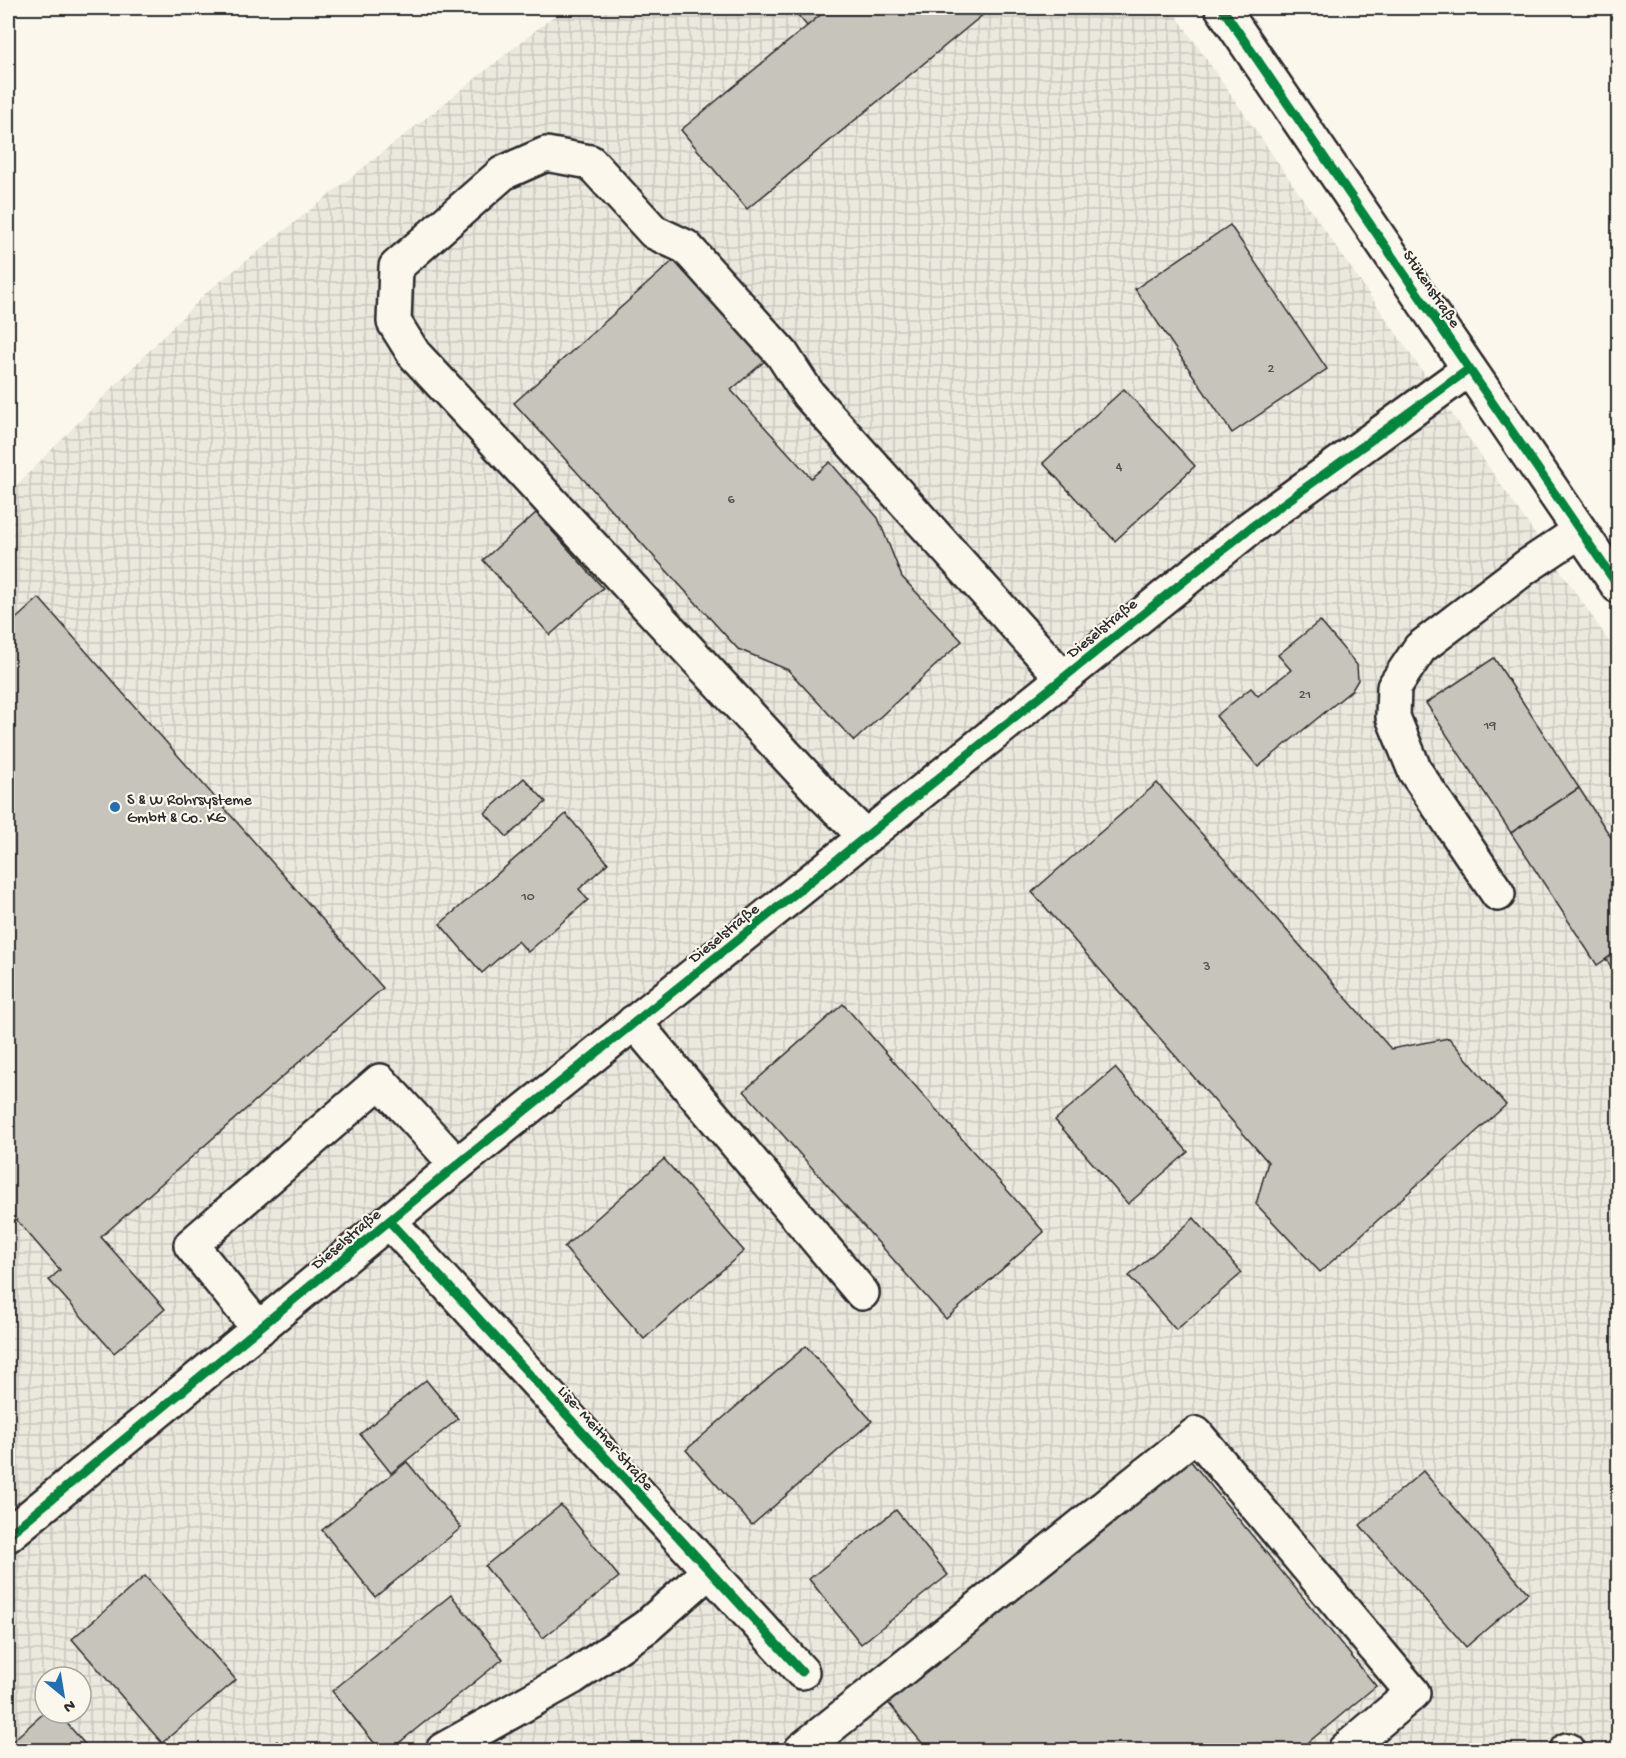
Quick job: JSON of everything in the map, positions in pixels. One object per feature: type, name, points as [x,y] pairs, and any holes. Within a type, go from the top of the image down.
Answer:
[{"type":"street","name":"Stükenstraße","points":[[1222,8],[1618,586]]},
{"type":"street","points":[[865,836],[815,786],[414,354],[394,322],[396,267],[503,173],[546,154],[590,162],[654,232],[686,247],[782,354],[808,394],[1063,678]]},
{"type":"street","name":"Dieselstraße","points":[[8,1535],[457,1165],[1250,528],[1469,369]]},
{"type":"street","points":[[1498,894],[1415,771],[1393,717],[1394,687],[1420,648],[1526,567],[1580,531]]},
{"type":"street","points":[[634,1022],[862,1293]]},
{"type":"street","points":[[259,1329],[191,1245],[381,1081],[457,1165]]},
{"type":"street","name":"Lise- Meitner-Straße","points":[[389,1221],[802,1672]]},
{"type":"street","points":[[804,1750],[1196,1434],[1413,1693],[1346,1750]]},
{"type":"street","points":[[443,1750],[573,1677],[646,1627],[709,1571]]},
{"type":"shaded area","points":[[564,8],[1171,8],[1618,654],[1618,1750],[8,1750],[8,494],[207,292]]},
{"type":"building","points":[[792,8],[829,8],[807,26]]},
{"type":"building","points":[[829,8],[991,8],[747,209],[681,130]]},
{"type":"building","points":[[1230,225],[1327,369],[1232,433],[1135,289]]},
{"type":"building","points":[[675,259],[767,359],[731,390],[811,478],[830,462],[878,518],[902,577],[962,641],[854,741],[788,670],[738,649],[514,403]]},
{"type":"building","points":[[1124,389],[1195,466],[1115,541],[1043,463]]},
{"type":"building","points":[[536,513],[603,588],[550,635],[483,560]]},
{"type":"building","name":"S & W Rohrsysteme GmbH & Co. KG","points":[[39,598],[383,988],[101,1237],[165,1309],[114,1353],[49,1280],[60,1270],[8,1210],[8,626]]},
{"type":"building","points":[[1320,621],[1357,665],[1358,680],[1352,690],[1258,767],[1216,716],[1251,688],[1258,696],[1291,670],[1278,655]]},
{"type":"building","points":[[1494,658],[1579,788],[1511,833],[1426,703]]},
{"type":"building","points":[[524,778],[546,802],[507,837],[485,813]]},
{"type":"building","points":[[1157,783],[1391,1049],[1449,1038],[1506,1105],[1320,1272],[1256,1204],[1268,1162],[1032,892]]},
{"type":"building","points":[[1579,788],[1618,848],[1618,951],[1597,965],[1511,833]]},
{"type":"building","points":[[566,814],[608,863],[579,889],[588,900],[528,952],[518,941],[482,973],[440,924]]},
{"type":"building","points":[[1618,951],[1618,979],[1606,959]]},
{"type":"building","points":[[843,1004],[1044,1232],[946,1319],[744,1091]]},
{"type":"building","points":[[1115,1068],[1188,1152],[1128,1204],[1055,1120]]},
{"type":"building","points":[[664,1159],[744,1251],[644,1339],[564,1247]]},
{"type":"building","points":[[1194,1218],[1242,1273],[1176,1330],[1129,1276]]},
{"type":"building","points":[[806,1346],[872,1421],[752,1525],[686,1450]]},
{"type":"building","points":[[426,1380],[458,1419],[391,1473],[360,1434]]},
{"type":"building","points":[[1184,1453],[1376,1686],[1299,1750],[928,1750],[885,1699]]},
{"type":"building","points":[[407,1462],[461,1528],[375,1597],[322,1530]]},
{"type":"building","points":[[1423,1471],[1528,1593],[1466,1647],[1360,1525]]},
{"type":"building","points":[[561,1505],[619,1577],[543,1638],[485,1566]]},
{"type":"building","points":[[896,1510],[948,1575],[861,1644],[809,1579]]},
{"type":"building","points":[[145,1576],[236,1680],[162,1743],[72,1639]]},
{"type":"building","points":[[451,1595],[503,1659],[390,1750],[380,1750],[332,1691]]},
{"type":"building","points":[[33,1723],[33,1725],[68,1725],[90,1750],[8,1750],[8,1745]]},
{"type":"building","points":[[277,1741],[285,1750],[265,1750]]},
{"type":"cycle path","points":[[1222,8],[1618,586]]},
{"type":"cycle path","points":[[8,1535],[457,1165],[1250,528],[1469,369]]},
{"type":"cycle path","points":[[389,1221],[802,1672]]},
{"type":"place","name":"S & W Rohrsysteme GmbH & Co. KG","points":[[115,807]]}]
